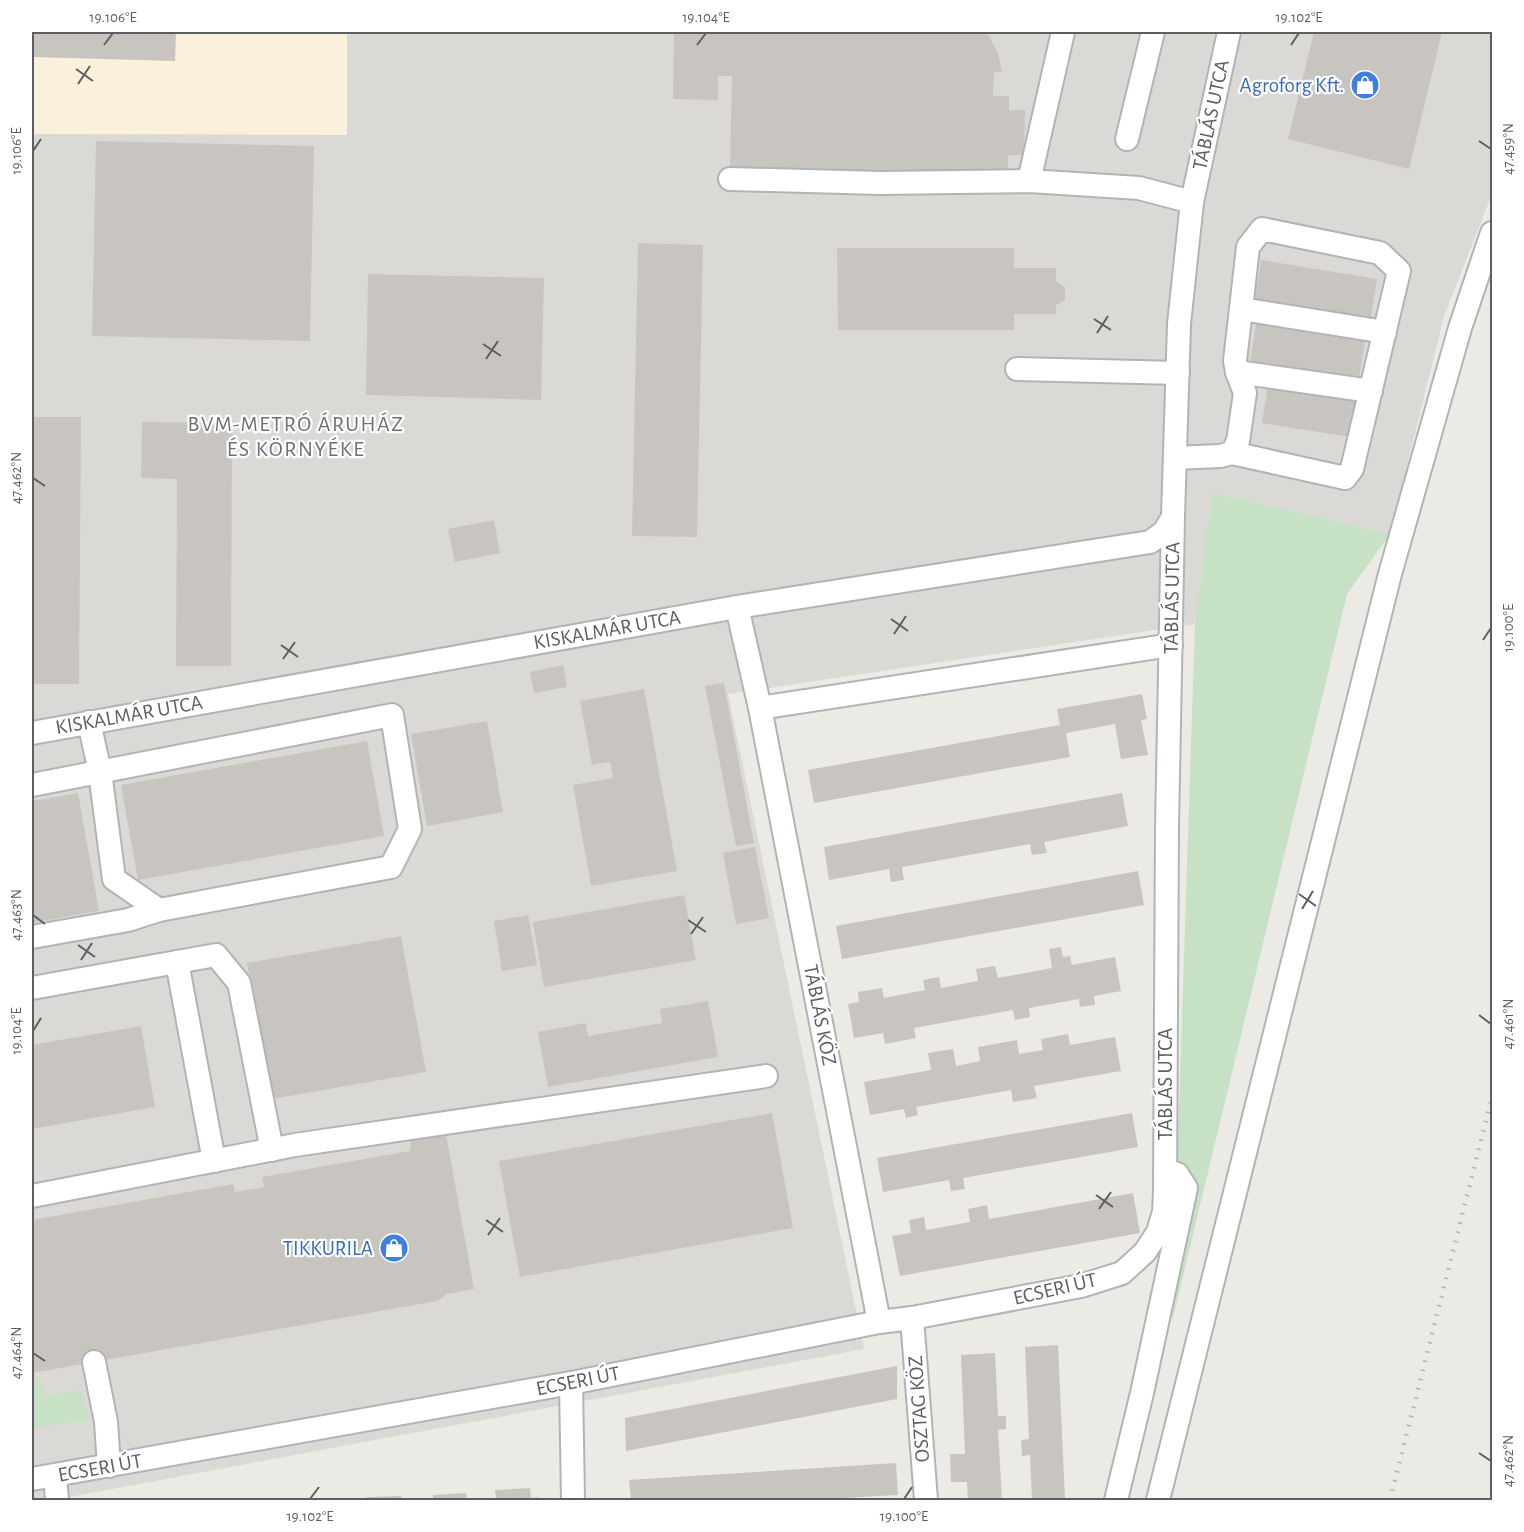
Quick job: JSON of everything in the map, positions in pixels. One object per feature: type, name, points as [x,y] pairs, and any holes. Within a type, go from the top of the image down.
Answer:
[{"type":"street","points":[[1029,181],[1063,32]]},
{"type":"street","points":[[1127,139],[1153,32]]},
{"type":"street","name":"TÁBLÁS UTCA","points":[[1122,1273],[1145,1252],[1158,1232],[1164,1212],[1170,645],[1179,324],[1192,202],[1230,32]]},
{"type":"street","points":[[730,179],[879,183],[1029,181],[1139,188],[1192,202]]},
{"type":"street","points":[[1175,458],[1220,456],[1232,453],[1345,478],[1352,469],[1399,270],[1380,253],[1262,229],[1248,247],[1235,361],[1245,393],[1238,441],[1232,453]]},
{"type":"street","points":[[1158,1500],[1390,574],[1460,328],[1492,233]]},
{"type":"street","points":[[1241,309],[1385,332]]},
{"type":"street","points":[[1017,369],[1178,373]]},
{"type":"street","points":[[1237,372],[1371,392]]},
{"type":"street","name":"KISKALMÁR UTCA","points":[[32,733],[737,607],[1150,542],[1164,532],[1173,518]]},
{"type":"street","name":"TÁBLÁS KÖZ","points":[[737,607],[760,708],[879,1323]]},
{"type":"street","points":[[760,708],[1170,645]]},
{"type":"street","points":[[32,785],[392,715],[410,829],[391,867],[159,910],[128,920],[32,938]]},
{"type":"street","points":[[89,722],[100,772],[114,879],[159,910]]},
{"type":"street","points":[[32,988],[216,956],[239,983],[272,1150]]},
{"type":"street","points":[[177,962],[214,1161]]},
{"type":"street","points":[[32,1196],[272,1150],[766,1076]]},
{"type":"street","name":"TÁBLÁS UTCA","points":[[1116,1500],[1144,1382],[1185,1188],[1177,1174],[1165,1170]]},
{"type":"street","name":"ECSERI ÚT","points":[[32,1479],[571,1383],[1081,1286],[1122,1273]]},
{"type":"street","name":"OSZTAG KÖZ","points":[[912,1318],[926,1500]]},
{"type":"street","points":[[94,1362],[106,1422],[109,1466]]},
{"type":"street","points":[[571,1383],[573,1500]]},
{"type":"street","points":[[55,1476],[57,1500]]},
{"type":"shaded area","points":[[32,32],[347,32],[347,135],[32,134]]},
{"type":"shaded area","points":[[347,32],[1492,32],[1492,194],[1444,316],[1390,534],[1213,492],[1195,624],[728,694],[864,1349],[53,1500],[32,1500],[32,134],[347,135]]},
{"type":"green space","points":[[1212,492],[1390,534],[1347,594],[1172,1322],[1195,624]]},
{"type":"green space","points":[[38,1378],[43,1396],[81,1390],[90,1420],[32,1428],[32,1379]]},
{"type":"building","points":[[32,32],[176,32],[175,61],[32,57]]},
{"type":"building","points":[[674,32],[984,32],[989,36],[998,53],[1002,72],[994,72],[993,96],[1009,96],[1009,110],[1025,110],[1024,155],[1008,155],[1008,175],[730,169],[732,76],[718,76],[718,100],[673,99]]},
{"type":"building","name":"Agroforg Kft.","points":[[1314,32],[1442,32],[1409,169],[1288,139]]},
{"type":"building","points":[[96,141],[314,146],[310,341],[92,336]]},
{"type":"building","points":[[638,243],[703,245],[697,537],[632,536]]},
{"type":"building","points":[[837,248],[1014,248],[1014,268],[1056,268],[1056,281],[1065,287],[1065,300],[1056,305],[1056,314],[1014,314],[1014,330],[838,330]]},
{"type":"building","points":[[1261,260],[1377,279],[1371,318],[1255,299]]},
{"type":"building","points":[[368,274],[544,278],[541,400],[366,395]]},
{"type":"building","points":[[1256,323],[1365,341],[1359,379],[1250,362]]},
{"type":"building","points":[[1268,385],[1357,399],[1351,437],[1262,423]]},
{"type":"building","points":[[32,417],[81,417],[79,684],[32,684]]},
{"type":"building","points":[[142,422],[232,423],[231,666],[176,666],[177,479],[141,478]]},
{"type":"building","points":[[494,520],[500,553],[455,562],[448,529]]},
{"type":"building","points":[[563,665],[567,687],[534,693],[530,672]]},
{"type":"building","points":[[724,683],[754,843],[736,846],[705,686]]},
{"type":"building","points":[[644,689],[677,871],[591,886],[573,785],[613,778],[610,762],[592,765],[580,701]]},
{"type":"building","points":[[1142,694],[1147,719],[1141,720],[1148,755],[1121,759],[1115,724],[1066,733],[1070,757],[814,803],[808,770],[1060,725],[1057,709]]},
{"type":"building","points":[[487,721],[503,812],[427,826],[411,734]]},
{"type":"building","points":[[367,741],[384,836],[138,880],[121,785]]},
{"type":"building","points":[[78,793],[99,911],[32,923],[32,801]]},
{"type":"building","points":[[1122,793],[1128,826],[1044,842],[1047,853],[1032,855],[1030,844],[902,867],[904,880],[891,882],[889,869],[829,880],[824,847]]},
{"type":"building","points":[[755,847],[769,918],[736,924],[723,853]]},
{"type":"building","points":[[1138,871],[1144,905],[842,959],[836,926]]},
{"type":"building","points":[[684,895],[696,960],[544,987],[533,922]]},
{"type":"building","points":[[528,915],[537,965],[502,971],[494,921]]},
{"type":"building","points":[[401,936],[426,1072],[272,1099],[247,963]]},
{"type":"building","points":[[1061,947],[1063,957],[1070,956],[1072,965],[1115,957],[1121,991],[1094,996],[1095,1005],[1080,1007],[1079,999],[1029,1008],[1030,1017],[1015,1020],[1013,1010],[914,1028],[916,1038],[885,1044],[883,1033],[854,1038],[848,1004],[859,1002],[858,992],[882,988],[884,998],[925,990],[923,980],[939,977],[941,988],[978,981],[976,969],[995,966],[998,978],[1052,968],[1049,949]]},
{"type":"building","points":[[708,1001],[718,1057],[548,1087],[538,1032],[586,1023],[588,1036],[662,1023],[660,1009]]},
{"type":"building","points":[[141,1026],[155,1107],[32,1129],[32,1045]]},
{"type":"building","points":[[1068,1034],[1070,1045],[1115,1037],[1121,1071],[1034,1086],[1037,1098],[1013,1102],[1011,1090],[916,1107],[918,1115],[906,1118],[904,1109],[870,1115],[864,1082],[931,1070],[928,1053],[953,1049],[956,1066],[980,1061],[978,1047],[1017,1040],[1019,1054],[1043,1050],[1041,1039]]},
{"type":"building","points":[[772,1113],[793,1228],[520,1277],[499,1161]]},
{"type":"building","points":[[1132,1113],[1138,1147],[963,1178],[965,1189],[951,1191],[949,1180],[883,1192],[877,1158]]},
{"type":"building","points":[[446,1134],[474,1289],[447,1294],[437,1301],[32,1373],[32,1220],[233,1184],[235,1192],[264,1187],[262,1177],[410,1151],[411,1140]]},
{"type":"building","points":[[1133,1193],[1140,1233],[900,1276],[892,1236],[911,1233],[909,1220],[924,1217],[926,1230],[970,1222],[968,1209],[987,1205],[989,1219]]},
{"type":"building","points":[[1058,1345],[1065,1500],[1032,1500],[1030,1455],[1022,1456],[1021,1440],[1029,1439],[1025,1347]]},
{"type":"building","points":[[995,1353],[998,1416],[1006,1416],[1006,1429],[998,1430],[1002,1500],[968,1500],[967,1482],[951,1482],[950,1454],[965,1454],[961,1355]]},
{"type":"building","points":[[897,1366],[897,1399],[626,1451],[625,1418]]},
{"type":"building","points":[[896,1463],[898,1495],[806,1500],[631,1500],[629,1480]]},
{"type":"building","points":[[530,1488],[531,1498],[539,1497],[539,1500],[496,1500],[495,1490]]},
{"type":"building","points":[[466,1493],[467,1500],[433,1500],[433,1495]]},
{"type":"building","points":[[401,1496],[402,1500],[367,1500],[367,1497]]},
{"type":"railway","points":[[1390,1500],[1492,1097]]},
{"type":"place","name":"Agroforg Kft.","points":[[1365,85]]},
{"type":"place","name":"TIKKURILA","points":[[394,1248]]},
{"type":"district","name":"BVM-METRÓ ÁRUHÁZ ÉS KÖRNYÉKE","points":[[296,437]]}]
